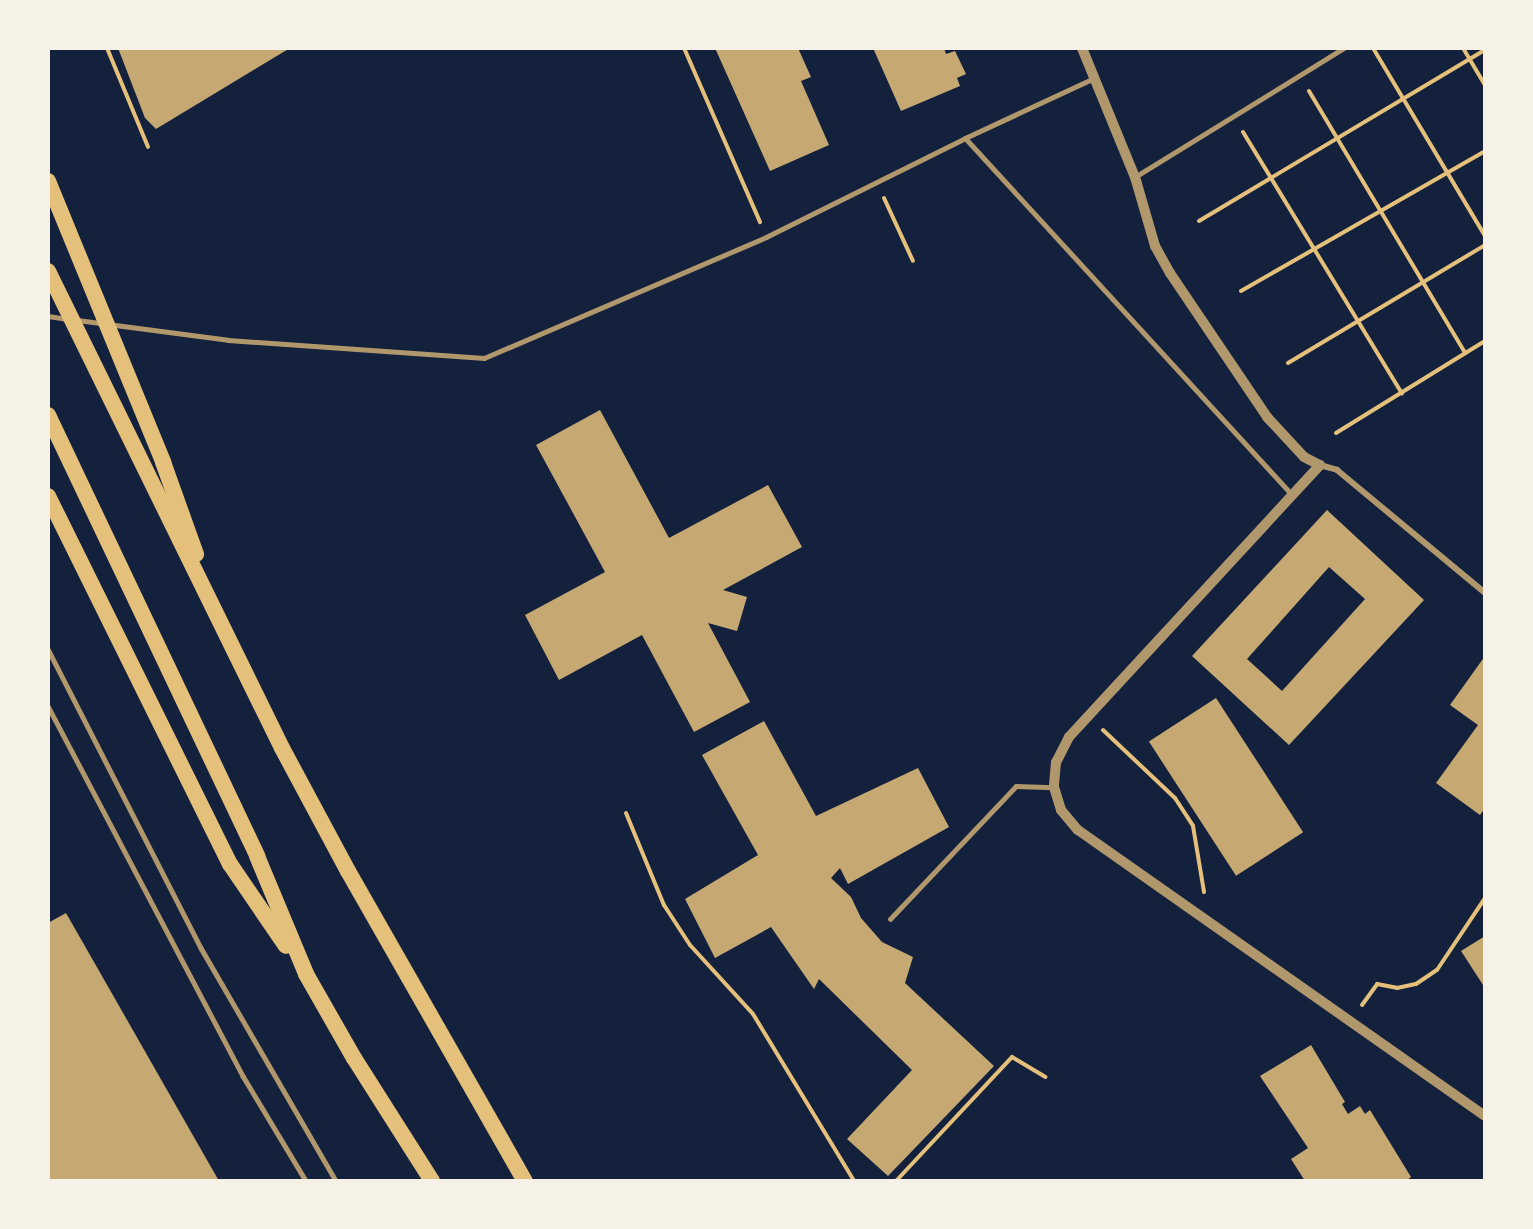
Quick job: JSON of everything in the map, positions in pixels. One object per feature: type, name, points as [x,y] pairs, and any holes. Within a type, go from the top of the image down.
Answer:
[{"type":"highway","points":[[48,181],[163,462],[225,634]]},
{"type":"highway","points":[[48,270],[225,634],[348,871],[525,1181]]},
{"type":"highway","points":[[48,415],[257,856],[306,974]]},
{"type":"highway","points":[[48,496],[230,864],[306,974],[354,1058],[432,1181]]},
{"type":"street","points":[[1082,48],[1092,79],[1135,177],[1155,246],[1194,312],[1267,417],[1304,457],[1337,470],[1485,593]]},
{"type":"street","points":[[48,316],[228,340],[484,358],[766,237],[878,184],[965,138],[1092,79]]},
{"type":"street","points":[[965,138],[1291,494]]},
{"type":"street","points":[[1320,465],[1069,736],[1056,762],[1054,787],[1061,810],[1078,830],[1485,1116]]},
{"type":"lane","points":[[1135,177],[1344,48]]},
{"type":"lane","points":[[48,649],[201,948],[336,1181]]},
{"type":"lane","points":[[48,706],[238,1066],[306,1181]]},
{"type":"lane","points":[[890,919],[1016,786],[1054,787]]},
{"type":"path","points":[[107,48],[148,147]]},
{"type":"path","points":[[684,48],[766,237]]},
{"type":"path","points":[[1373,48],[1485,236]]},
{"type":"path","points":[[1463,48],[1485,85]]},
{"type":"path","points":[[1199,221],[1485,50]]},
{"type":"path","points":[[1299,75],[1465,353]]},
{"type":"path","points":[[1233,116],[1402,393]]},
{"type":"path","points":[[1241,291],[1485,151]]},
{"type":"path","points":[[878,184],[913,261]]},
{"type":"path","points":[[1288,363],[1485,245]]},
{"type":"path","points":[[1336,433],[1485,341]]},
{"type":"path","points":[[1086,717],[1175,798],[1193,826],[1209,922]]},
{"type":"path","points":[[626,813],[664,905],[690,945],[753,1014],[854,1181]]},
{"type":"path","points":[[1354,1022],[1368,993],[1377,984],[1406,986],[1437,970],[1485,898]]},
{"type":"path","points":[[896,1181],[1012,1057],[1045,1077]]},
{"type":"building","points":[[118,48],[290,48],[156,129],[145,118]]},
{"type":"building","points":[[715,48],[798,48],[811,77],[801,81],[829,145],[770,171]]},
{"type":"building","points":[[873,48],[944,48],[946,54],[955,51],[966,74],[957,78],[960,86],[901,111]]},
{"type":"building","points":[[600,410],[669,538],[768,485],[802,547],[723,590],[747,597],[737,631],[708,623],[750,702],[694,732],[642,635],[559,680],[525,615],[605,572],[536,445]]},
{"type":"building","points":[[1327,510],[1424,600],[1289,745],[1192,656]],"holes":[[[1329,567],[1365,599],[1282,691],[1247,659]]]},
{"type":"building","points":[[1485,656],[1485,808],[1480,815],[1436,783],[1478,725],[1450,705]]},
{"type":"building","points":[[1216,698],[1303,832],[1236,876],[1149,742]]},
{"type":"building","points":[[764,721],[816,816],[918,768],[949,827],[848,884],[840,868],[831,878],[851,897],[861,918],[882,942],[913,957],[905,983],[994,1066],[888,1176],[847,1139],[912,1070],[819,979],[814,989],[771,927],[715,958],[685,899],[758,855],[702,755]]},
{"type":"building","points":[[66,913],[219,1181],[48,1181],[48,923]]},
{"type":"building","points":[[1485,936],[1485,988],[1461,951]]},
{"type":"building","points":[[1311,1045],[1345,1102],[1342,1104],[1348,1114],[1360,1106],[1365,1114],[1370,1110],[1411,1177],[1406,1181],[1305,1181],[1291,1159],[1308,1148],[1260,1076]]}]
